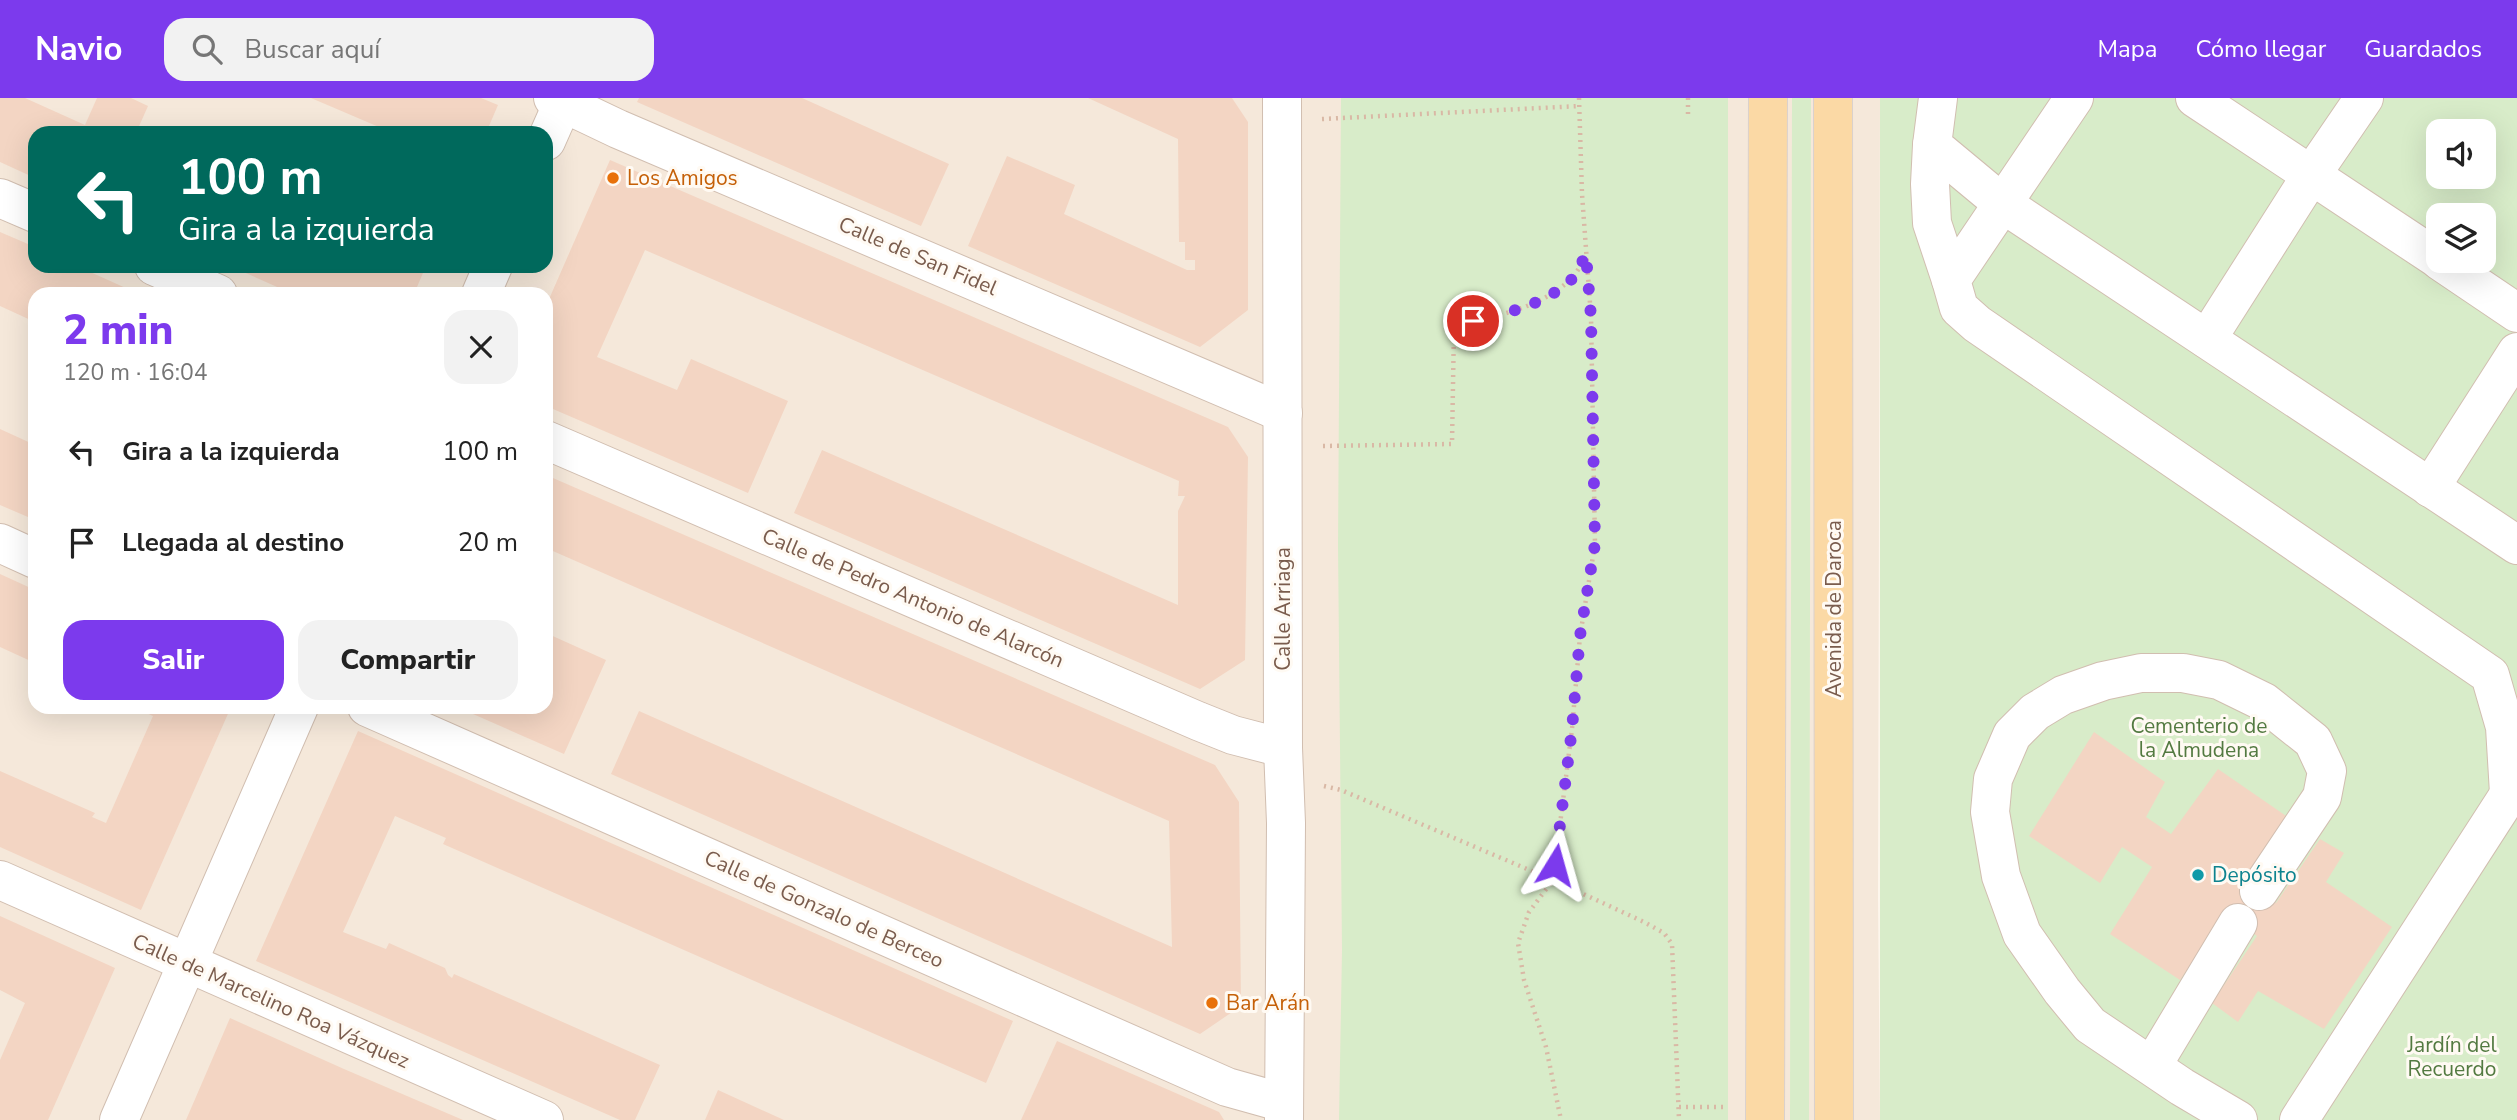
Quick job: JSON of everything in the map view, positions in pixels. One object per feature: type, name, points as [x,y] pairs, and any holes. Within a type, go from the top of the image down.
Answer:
[{"type":"main road","points":[[1765,1120],[1768,98]]},
{"type":"main road","name":"Avenida de Daroca","points":[[1833,98],[1834,1120]]},
{"type":"street","points":[[1938,98],[1930,184],[1932,223],[1959,308],[1977,324],[2490,675],[2505,727],[2513,787],[2299,1120]]},
{"type":"street","points":[[1951,279],[2074,98]]},
{"type":"street","points":[[2195,98],[2426,251]]},
{"type":"street","points":[[2207,339],[2364,98]]},
{"type":"street","points":[[551,126],[560,99]]},
{"type":"street","name":"Calle de San Fidel","points":[[560,99],[618,129],[1284,430]]},
{"type":"street","name":"Calle Arriaga","points":[[1282,110],[1284,1111]]},
{"type":"street","points":[[1932,145],[2003,204],[2517,545]]},
{"type":"street","points":[[0,198],[28,210]]},
{"type":"street","points":[[171,273],[202,287]]},
{"type":"street","points":[[2458,273],[2517,313]]},
{"type":"street","points":[[2430,488],[2517,352]]},
{"type":"street","name":"Calle de Pedro Antonio de Alarcón","points":[[553,443],[1233,735],[1284,762]]},
{"type":"street","points":[[0,543],[28,556]]},
{"type":"street","points":[[2238,1120],[2090,1025],[2022,934],[2001,876],[1990,812],[1993,779],[2012,735],[2035,712],[2063,695],[2103,681],[2141,673],[2183,673],[2219,680],[2264,702],[2313,741],[2327,771],[2322,797],[2259,891]]},
{"type":"street","points":[[119,1120],[296,714]]},
{"type":"street","name":"Calle de Gonzalo de Berceo","points":[[383,714],[1284,1111]]},
{"type":"street","name":"Calle de Marcelino Roa Vázquez","points":[[0,880],[544,1120]]},
{"type":"street","points":[[2152,1066],[2238,923]]},
{"type":"path","points":[[1561,1120],[1546,1047],[1524,980],[1518,943],[1530,912],[1553,880],[1572,729],[1580,636],[1595,544],[1591,317],[1582,194],[1579,98]]},
{"type":"path","points":[[1688,98],[1688,117]]},
{"type":"path","points":[[1282,110],[1580,106]]},
{"type":"path","points":[[1284,430],[1452,444],[1454,326],[1513,312],[1548,297],[1574,276],[1586,254]]},
{"type":"path","points":[[1284,762],[1340,790],[1553,880],[1664,933],[1672,944],[1679,1120]]},
{"type":"path","points":[[1679,1107],[1728,1107]]},
{"type":"shaded area","points":[[0,98],[1880,98],[1880,1120],[0,1120]]},
{"type":"green space","points":[[1341,98],[1728,98],[1728,1120],[1339,1120],[1342,950],[1338,546]]},
{"type":"green space","points":[[1792,98],[1811,98],[1809,1120],[1790,1120]]},
{"type":"green space","name":"Cementerio de la Almudena","points":[[1880,98],[2517,98],[2517,1120],[1880,1120]]},
{"type":"building","points":[[0,98],[25,98],[85,125],[97,98],[131,98],[148,106],[139,126],[28,126],[28,175],[0,162]]},
{"type":"building","points":[[311,98],[481,98],[498,105],[489,126],[377,126]]},
{"type":"building","points":[[639,98],[802,98],[949,164],[921,226],[637,102]]},
{"type":"building","points":[[1088,98],[1232,98],[1248,122],[1248,310],[1200,347],[968,246],[1007,156],[1075,185],[1064,214],[1187,270],[1195,270],[1195,260],[1185,260],[1185,242],[1179,242],[1178,139]]},
{"type":"building","points":[[610,160],[1228,427],[1248,457],[1245,660],[1200,689],[794,513],[822,450],[1178,605],[1178,511],[1185,496],[1178,496],[1179,481],[645,250],[597,357],[677,390],[691,359],[788,401],[748,493],[553,409],[553,290]]},
{"type":"building","points":[[0,232],[28,244],[28,273],[92,273],[124,287],[28,287],[28,319],[0,306]]},
{"type":"building","points":[[246,273],[423,273],[417,287],[277,287]]},
{"type":"building","points":[[0,429],[28,442],[28,517],[0,505]]},
{"type":"building","points":[[553,478],[1215,765],[1239,802],[1241,1006],[1200,1034],[611,774],[639,711],[1172,947],[1169,821],[553,551]]},
{"type":"building","points":[[0,574],[28,587],[28,660],[0,647]]},
{"type":"building","points":[[553,636],[606,660],[564,754],[473,714],[553,714]]},
{"type":"building","points":[[149,714],[228,714],[141,910],[0,847],[0,771],[95,813],[92,817],[106,823],[153,716]]},
{"type":"building","points":[[358,731],[1013,1021],[986,1083],[443,844],[446,838],[395,816],[343,932],[386,949],[389,943],[445,968],[452,978],[454,974],[660,1065],[635,1120],[620,1120],[256,961]]},
{"type":"building","name":"Depósito","points":[[2094,732],[2165,782],[2146,817],[2171,834],[2218,769],[2289,818],[2245,882],[2276,903],[2320,839],[2344,853],[2326,882],[2392,927],[2324,1029],[2258,991],[2238,1022],[2212,1003],[2257,936],[2226,913],[2180,980],[2110,934],[2152,867],[2122,847],[2100,883],[2029,836]]},
{"type":"building","points":[[0,916],[115,968],[48,1120],[0,1120],[0,1060],[25,1003],[0,990]]},
{"type":"building","points":[[230,1018],[344,1069],[463,1120],[186,1120]]},
{"type":"building","points":[[1057,1041],[1219,1112],[1224,1120],[1021,1120]]},
{"type":"building","points":[[718,1090],[784,1120],[705,1120]]},
{"type":"place","name":"Los Amigos","points":[[613,178]]},
{"type":"place","name":"Depósito","points":[[2198,875]]},
{"type":"place","name":"Bar Arán","points":[[1212,1003]]},
{"type":"route","points":[[1473,321],[1513,312],[1548,297],[1574,276],[1586,254],[1591,317],[1595,544],[1580,636],[1572,729],[1555,865]]},
{"type":"park label","name":"Jardín del Recuerdo","points":[[2452,1057]]}]
